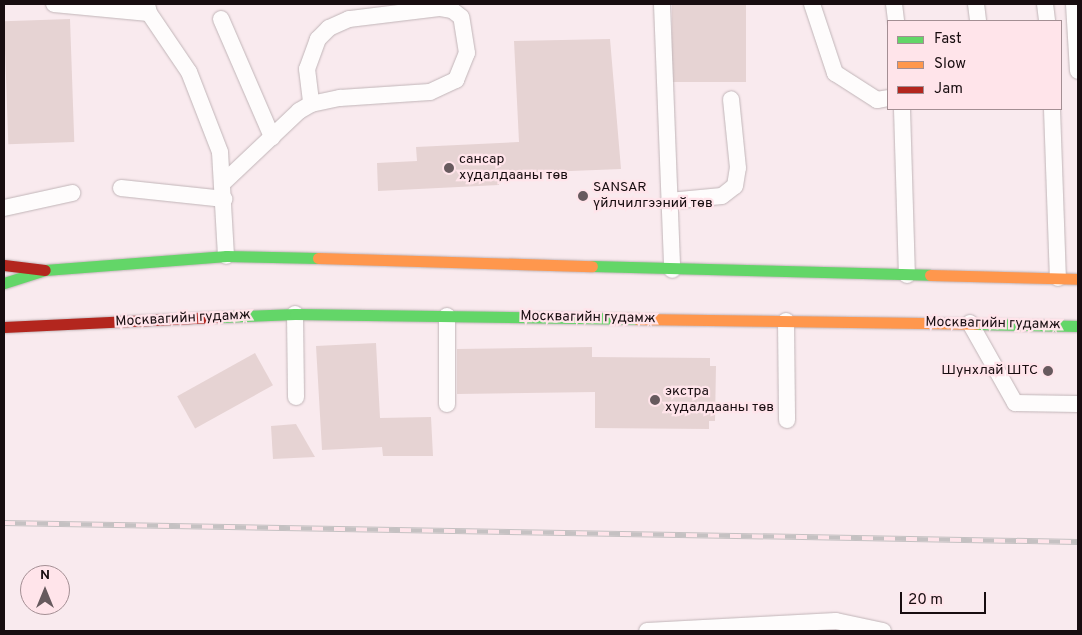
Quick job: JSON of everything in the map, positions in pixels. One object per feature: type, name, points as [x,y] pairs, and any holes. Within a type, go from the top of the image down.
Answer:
[{"type":"main road","points":[[4,265],[45,270],[226,256],[672,270],[1078,279]]},
{"type":"main road","points":[[4,283],[45,270]]},
{"type":"main road","name":"Москвагийн гудамж","points":[[5,328],[295,314],[1078,326]]},
{"type":"lane","points":[[54,4],[148,8],[189,72],[220,152],[224,182],[226,256]]},
{"type":"lane","points":[[662,4],[672,270]]},
{"type":"lane","points":[[812,4],[835,73],[877,100],[887,98]]},
{"type":"lane","points":[[894,4],[896,20]]},
{"type":"lane","points":[[976,4],[978,20]]},
{"type":"lane","points":[[1045,4],[1046,20]]},
{"type":"lane","points":[[1074,4],[1078,71]]},
{"type":"lane","points":[[224,182],[311,104],[340,98],[430,92],[443,88],[456,80],[467,53],[461,17],[452,10],[439,8],[350,18],[329,28],[318,38],[306,68],[311,104]]},
{"type":"lane","points":[[221,18],[272,137]]},
{"type":"lane","points":[[669,201],[722,196],[735,186],[738,168],[731,99]]},
{"type":"lane","points":[[902,110],[908,275]]},
{"type":"lane","points":[[1052,110],[1058,278]]},
{"type":"lane","points":[[121,188],[224,199]]},
{"type":"lane","points":[[4,208],[72,194]]},
{"type":"lane","points":[[295,314],[296,396]]},
{"type":"lane","points":[[447,316],[447,404]]},
{"type":"lane","points":[[786,321],[787,420]]},
{"type":"lane","points":[[970,323],[1015,403],[1078,404]]},
{"type":"lane","points":[[647,631],[836,621],[883,631]]},
{"type":"building","points":[[672,4],[746,4],[746,82],[672,82]]},
{"type":"building","points":[[70,19],[74,142],[8,144],[4,21]]},
{"type":"building","points":[[610,39],[621,169],[498,174],[499,185],[378,191],[377,163],[417,161],[416,147],[519,142],[514,41]]},
{"type":"building","points":[[376,343],[380,418],[431,417],[433,456],[383,456],[382,447],[322,450],[316,346]]},
{"type":"building","points":[[592,347],[592,357],[710,358],[710,366],[716,366],[715,421],[709,421],[709,429],[595,428],[595,392],[457,394],[457,349]]},
{"type":"building","points":[[255,353],[273,385],[195,429],[177,396]]},
{"type":"building","points":[[296,424],[315,457],[273,459],[271,426]]},
{"type":"railway","points":[[4,523],[1078,542]]},
{"type":"traffic: fast","points":[[4,283],[45,270],[226,256],[318,258]]},
{"type":"traffic: fast","points":[[592,266],[930,275]]},
{"type":"traffic: fast","points":[[220,317],[295,314],[637,319]]},
{"type":"traffic: fast","points":[[976,324],[1078,326]]},
{"type":"traffic: slow","points":[[318,258],[592,266]]},
{"type":"traffic: slow","points":[[930,275],[1078,279]]},
{"type":"traffic: slow","points":[[637,319],[976,324]]},
{"type":"traffic: jam","points":[[4,265],[45,270]]},
{"type":"traffic: jam","points":[[4,327],[220,317]]},
{"type":"place","name":"сансар худалдааны төв","points":[[449,168]]},
{"type":"place","name":"SANSAR үйлчилгээний төв","points":[[583,196]]},
{"type":"place","name":"Шунхлай ШТС","points":[[1048,371]]},
{"type":"place","name":"экстра худалдааны төв","points":[[655,400]]}]
